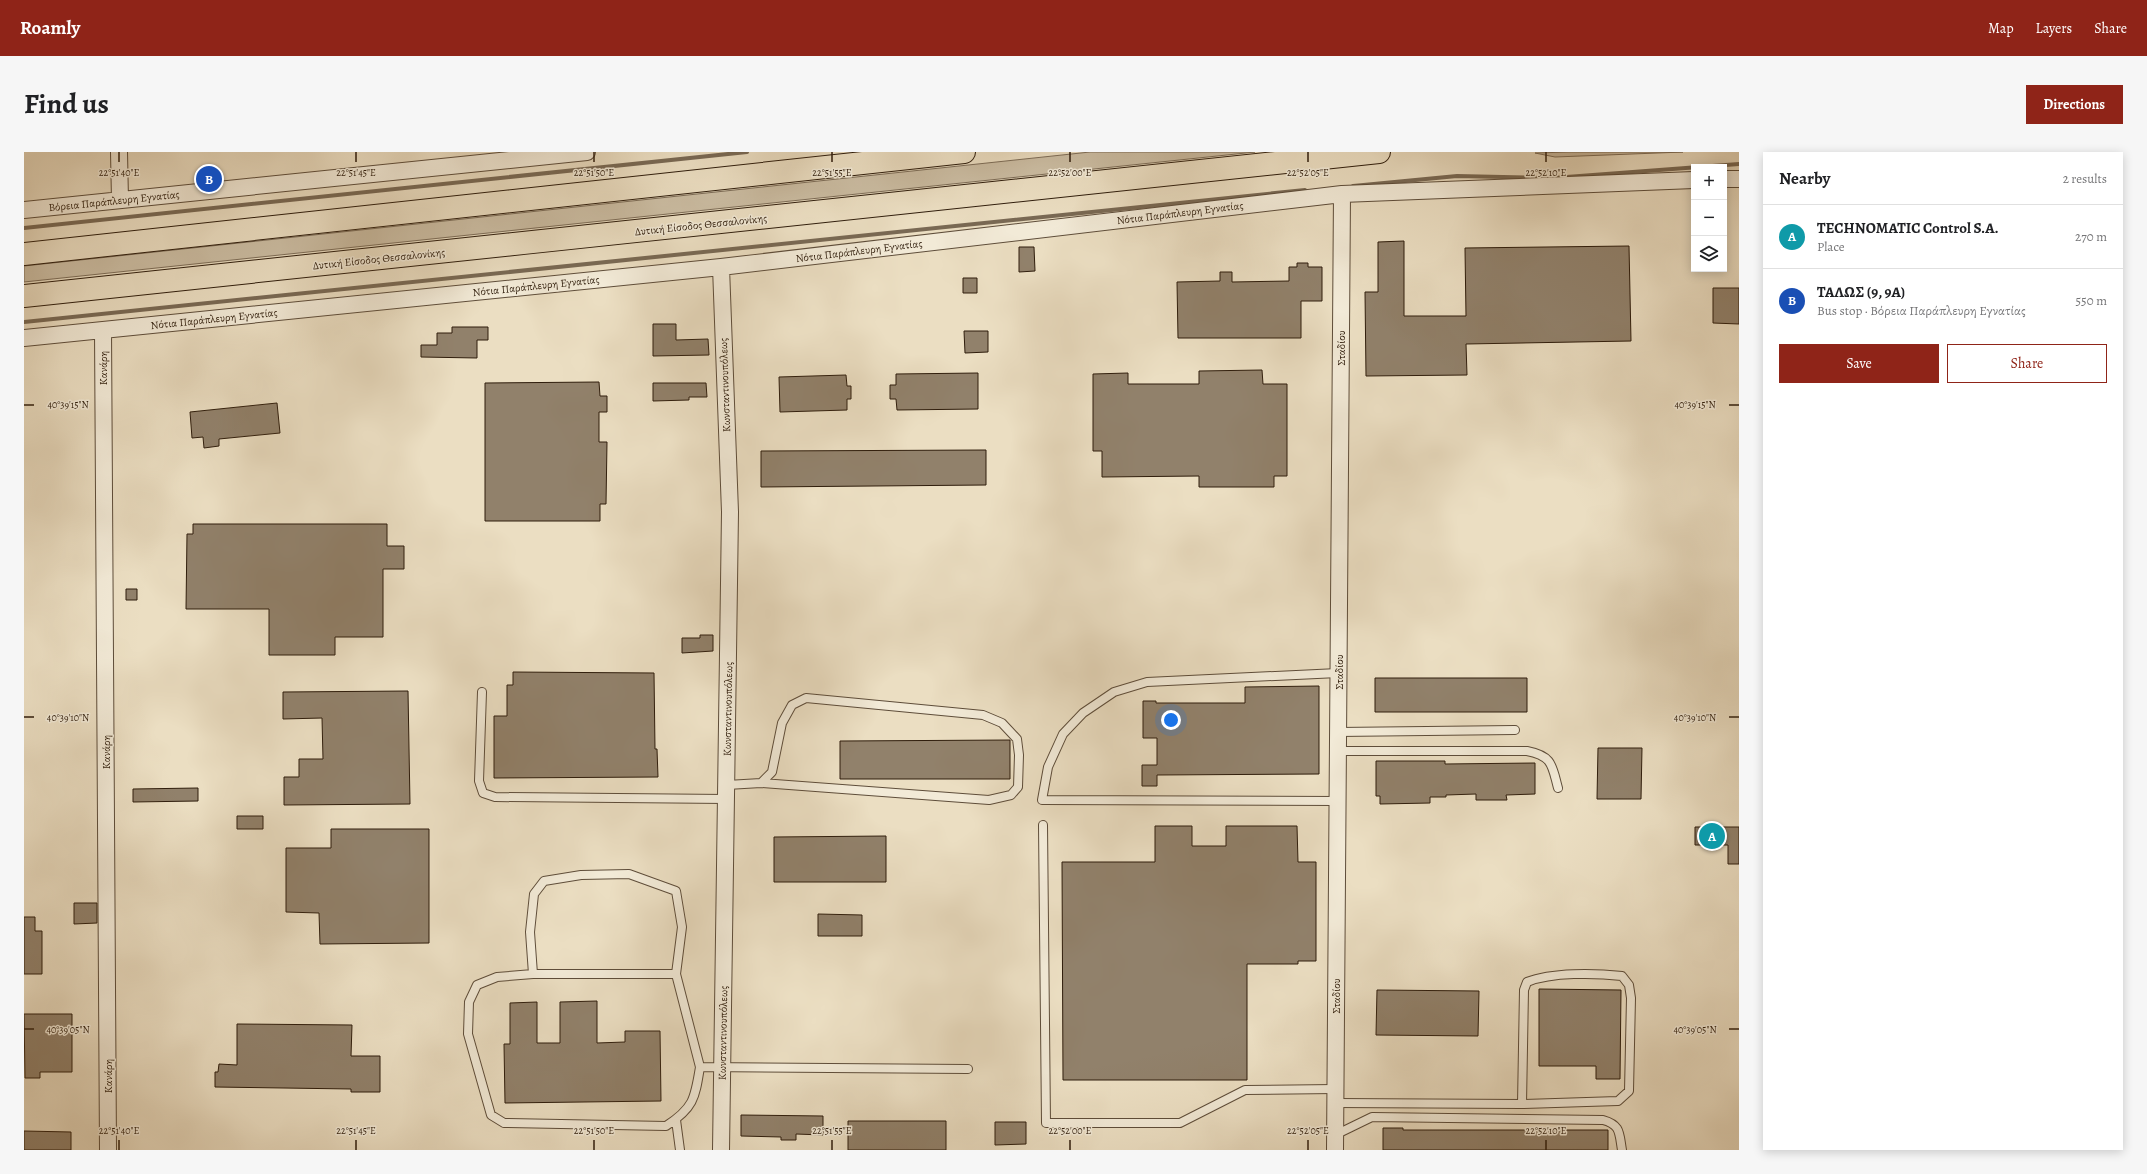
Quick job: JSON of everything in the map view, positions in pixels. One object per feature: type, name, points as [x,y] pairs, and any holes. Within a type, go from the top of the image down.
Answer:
[{"type":"highway","points":[[24,254],[964,152]]},
{"type":"highway","name":"Δυτική Είσοδος Θεσσαλονίκης","points":[[24,296],[1379,152]]},
{"type":"street","points":[[119,152],[120,200]]},
{"type":"street","name":"Βόρεια Παράπλευρη Εγνατίας","points":[[24,210],[586,152]]},
{"type":"street","points":[[1727,179],[1739,179]]},
{"type":"street","name":"Νότια Παράπλευρη Εγνατίας","points":[[24,338],[721,268],[1342,194],[1691,180]]},
{"type":"street","name":"Σταδίου","points":[[1335,1143],[1342,194]]},
{"type":"street","name":"Κωνσταντινουπόλεως","points":[[721,268],[730,512],[721,1150]]},
{"type":"street","name":"Κανάρη","points":[[103,330],[108,1150]]},
{"type":"lane","points":[[1338,673],[1147,682],[1114,692],[1083,713],[1063,734],[1048,767],[1042,800],[1338,801]]},
{"type":"lane","points":[[482,692],[479,781],[483,793],[495,797],[727,792],[761,783],[989,800],[1011,795],[1018,787],[1019,755],[1017,739],[1002,723],[983,715],[806,698],[792,705],[782,723],[772,772],[761,783]]},
{"type":"lane","points":[[1338,732],[1515,730]]},
{"type":"lane","points":[[1338,751],[1527,751],[1546,757],[1551,763],[1558,788]]},
{"type":"lane","points":[[1043,825],[1046,1123],[1180,1123],[1245,1090],[1336,1096],[1522,1104],[1618,1100],[1629,1091],[1631,998],[1629,985],[1622,976],[1604,974],[1539,977],[1527,982],[1524,990],[1522,1104]]},
{"type":"lane","points":[[533,974],[530,932],[534,894],[544,881],[581,874],[629,874],[676,891],[682,927],[676,974],[700,1067],[695,1098],[682,1116],[666,1126],[504,1122],[491,1115],[468,1034],[469,1002],[477,985],[497,977],[533,974],[676,974]]},
{"type":"lane","points":[[700,1067],[968,1070]]},
{"type":"lane","points":[[1335,1143],[1372,1117],[1603,1120],[1614,1123],[1619,1131],[1622,1150]]},
{"type":"lane","points":[[676,1120],[680,1150]]},
{"type":"shaded area","points":[[1090,152],[1255,152],[24,282],[24,266]]},
{"type":"shaded area","points":[[1683,152],[1555,157],[1535,153]]},
{"type":"building","points":[[1404,241],[1404,316],[1466,316],[1465,248],[1629,246],[1631,341],[1466,344],[1467,375],[1366,376],[1365,292],[1378,292],[1378,242]]},
{"type":"building","points":[[1019,247],[1034,247],[1035,271],[1019,272]]},
{"type":"building","points":[[1297,263],[1308,263],[1308,267],[1322,267],[1322,301],[1301,301],[1301,338],[1178,338],[1177,282],[1220,281],[1220,272],[1232,272],[1232,282],[1289,281],[1289,267],[1297,267]]},
{"type":"building","points":[[963,278],[977,278],[977,293],[963,293]]},
{"type":"building","points":[[1713,288],[1739,288],[1739,324],[1713,323]]},
{"type":"building","points":[[653,324],[676,324],[676,340],[708,339],[709,355],[653,356]]},
{"type":"building","points":[[452,327],[488,327],[488,340],[477,340],[477,358],[421,357],[421,345],[437,345],[437,333],[452,333]]},
{"type":"building","points":[[964,331],[988,331],[988,352],[965,353]]},
{"type":"building","points":[[1262,370],[1263,384],[1287,384],[1287,476],[1274,476],[1274,487],[1199,487],[1199,476],[1102,477],[1102,451],[1093,451],[1093,374],[1128,373],[1128,384],[1199,384],[1199,371]]},
{"type":"building","points":[[978,373],[978,409],[897,410],[896,399],[890,399],[890,385],[896,385],[896,374]]},
{"type":"building","points":[[846,375],[847,386],[851,386],[851,399],[847,399],[847,410],[780,412],[779,377]]},
{"type":"building","points":[[599,382],[600,396],[607,396],[607,412],[599,412],[599,442],[607,442],[606,504],[600,504],[600,521],[485,521],[485,383]]},
{"type":"building","points":[[653,383],[706,383],[707,397],[689,397],[689,400],[653,401]]},
{"type":"building","points":[[277,403],[280,433],[219,439],[219,446],[204,448],[203,437],[192,438],[190,412]]},
{"type":"building","points":[[986,450],[986,485],[761,487],[761,451]]},
{"type":"building","points":[[193,524],[387,524],[387,546],[404,546],[404,569],[383,569],[383,637],[335,637],[335,655],[269,655],[269,609],[186,609],[187,534],[193,534]]},
{"type":"building","points":[[126,589],[137,589],[137,600],[126,600]]},
{"type":"building","points":[[700,635],[713,635],[713,651],[682,653],[682,638],[700,638]]},
{"type":"building","points":[[513,672],[654,673],[655,749],[657,749],[658,777],[494,778],[494,716],[507,716],[507,685],[513,685]]},
{"type":"building","points":[[1375,678],[1527,678],[1527,712],[1375,712]]},
{"type":"building","points":[[1319,686],[1319,774],[1157,775],[1157,786],[1142,786],[1142,765],[1157,765],[1157,738],[1143,738],[1143,701],[1156,701],[1156,703],[1245,703],[1245,687]]},
{"type":"building","points":[[408,691],[410,804],[284,805],[284,777],[299,777],[299,759],[323,759],[322,718],[283,719],[283,692]]},
{"type":"building","points":[[1010,740],[1010,779],[840,779],[840,741]]},
{"type":"building","points":[[1598,748],[1642,748],[1641,799],[1597,799]]},
{"type":"building","points":[[1376,761],[1445,761],[1445,764],[1535,763],[1535,794],[1506,795],[1507,800],[1476,800],[1476,794],[1446,795],[1446,797],[1430,797],[1430,803],[1380,804],[1380,796],[1376,796]]},
{"type":"building","points":[[198,788],[198,801],[133,802],[133,789]]},
{"type":"building","points":[[237,816],[263,816],[263,829],[237,829]]},
{"type":"building","points":[[1155,826],[1192,826],[1192,846],[1226,846],[1226,826],[1297,826],[1298,862],[1316,862],[1316,961],[1298,961],[1298,964],[1247,964],[1247,1080],[1063,1080],[1062,862],[1155,862]]},
{"type":"building","points":[[1695,827],[1739,827],[1739,864],[1728,864],[1728,845],[1695,845]]},
{"type":"building","points":[[331,829],[429,829],[429,943],[320,944],[319,913],[286,912],[286,848],[331,848]]},
{"type":"building","points":[[886,836],[886,882],[774,882],[774,837]]},
{"type":"building","points":[[74,903],[97,903],[97,923],[74,924]]},
{"type":"building","points":[[818,914],[862,915],[862,936],[818,936]]},
{"type":"building","points":[[24,917],[35,917],[35,931],[42,931],[42,974],[24,974]]},
{"type":"building","points":[[1539,989],[1621,990],[1620,1079],[1596,1079],[1596,1066],[1539,1066]]},
{"type":"building","points":[[1377,990],[1479,991],[1478,1036],[1376,1035]]},
{"type":"building","points":[[597,1001],[597,1043],[625,1042],[625,1031],[660,1031],[661,1101],[505,1103],[504,1044],[510,1044],[510,1003],[537,1002],[537,1043],[560,1043],[560,1002]]},
{"type":"building","points":[[24,1014],[72,1014],[72,1072],[40,1072],[40,1078],[25,1078]]},
{"type":"building","points":[[237,1024],[352,1025],[351,1056],[380,1056],[380,1092],[351,1092],[351,1089],[215,1087],[215,1072],[218,1072],[219,1064],[237,1065]]},
{"type":"building","points":[[741,1115],[823,1116],[823,1135],[796,1134],[796,1140],[781,1140],[781,1137],[741,1136]]},
{"type":"building","points":[[848,1121],[946,1121],[946,1150],[848,1150]]},
{"type":"building","points":[[995,1122],[1026,1122],[1026,1144],[995,1145]]},
{"type":"building","points":[[1383,1128],[1403,1128],[1403,1130],[1608,1130],[1608,1150],[1383,1150]]},
{"type":"building","points":[[24,1131],[71,1132],[71,1150],[24,1150]]},
{"type":"waterway","points":[[24,228],[747,152]]},
{"type":"waterway","points":[[1553,178],[1739,164]]},
{"type":"waterway","points":[[1353,186],[1457,176],[1542,178]]},
{"type":"waterway","points":[[24,322],[1305,190]]},
{"type":"place","name":"ΤΑΛΩΣ (9, 9Α)","points":[[209,179]]},
{"type":"place","name":"TECHNOMATIC Control S.A.","points":[[1712,836]]}]
